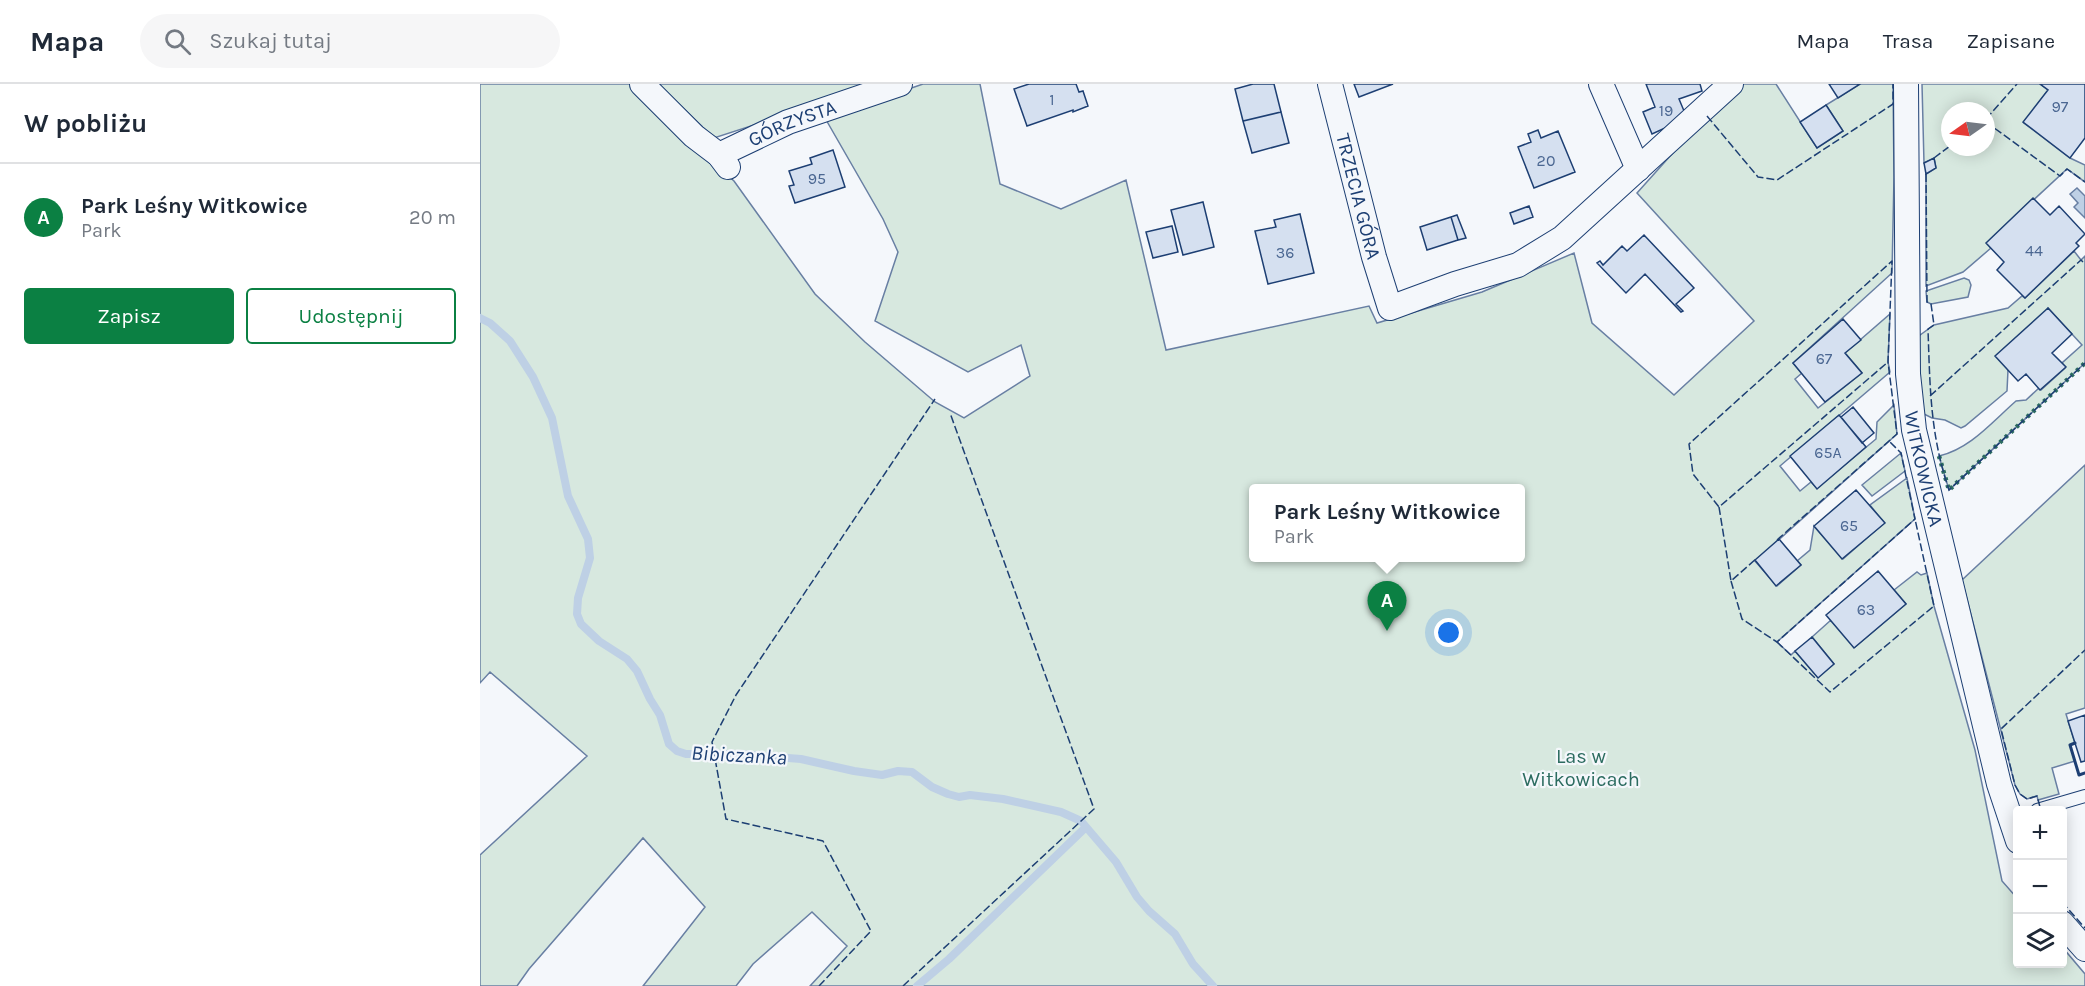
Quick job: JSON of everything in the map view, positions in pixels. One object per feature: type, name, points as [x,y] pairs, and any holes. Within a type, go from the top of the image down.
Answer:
[{"type":"street","name":"GÓRZYSTA","points":[[642,84],[694,136],[723,161],[788,122],[900,84]]},
{"type":"street","name":"TRZECIA GÓRA","points":[[1329,84],[1374,257],[1390,308],[1455,284],[1518,265],[1562,238],[1638,169]]},
{"type":"street","points":[[1601,84],[1638,169],[1731,84]]},
{"type":"street","name":"WITKOWICKA","points":[[1906,84],[1908,374],[1914,430],[1952,594],[2013,819]]},
{"type":"street","points":[[2067,929],[2085,949]]},
{"type":"lane","points":[[2051,806],[2085,796]]},
{"type":"green space","name":"Las w Witkowicach","points":[[480,84],[633,84],[700,151],[734,181],[815,294],[865,342],[935,402],[964,418],[1030,376],[1021,345],[968,372],[875,321],[898,252],[883,219],[825,118],[923,84],[980,84],[1000,184],[1061,209],[1126,180],[1166,350],[1369,306],[1377,323],[1482,292],[1574,253],[1592,323],[1674,395],[1754,321],[1637,193],[1706,116],[1742,84],[1776,84],[1817,148],[1843,131],[1826,105],[1860,84],[1893,84],[1892,273],[1793,363],[1802,373],[1795,379],[1818,408],[1862,373],[1845,353],[1890,314],[1888,362],[1890,372],[1780,466],[1800,491],[1811,482],[1817,488],[1876,439],[1877,422],[1894,405],[1897,434],[1755,561],[1777,586],[1801,565],[1797,561],[1810,550],[1814,526],[1843,559],[1884,523],[1870,505],[1907,478],[1915,519],[1777,642],[1791,655],[1795,651],[1818,677],[1834,664],[1812,637],[1831,620],[1855,647],[1906,604],[1894,590],[1917,572],[1921,575],[1927,573],[1934,606],[1975,750],[2002,881],[2013,893],[2013,968],[2067,968],[2067,953],[2085,974],[2085,986],[810,986],[847,946],[812,912],[753,964],[736,986],[643,986],[705,907],[643,838],[529,969],[517,986],[480,986],[480,855],[587,756],[490,672],[480,683]]},
{"type":"green space","points":[[658,84],[880,84],[714,138]]},
{"type":"green space","points":[[1922,84],[2040,84],[2048,90],[2024,123],[2070,158],[2085,165],[2085,182],[2067,169],[1987,243],[1991,248],[1963,272],[1926,286],[1926,174],[1936,168],[1934,158],[1924,163]]},
{"type":"green space","points":[[2074,251],[2081,260],[2085,256],[2085,363],[1949,490],[1939,456],[1971,441],[2016,401],[2026,400],[2039,388],[2041,390],[2065,368],[2062,363],[2082,345],[2048,308],[2008,370],[2007,391],[1961,428],[1920,412],[1916,338],[1934,325],[2008,308],[2022,296],[2025,298]]},
{"type":"green space","points":[[1964,278],[1969,280],[1971,285],[1968,297],[1931,304],[1927,302],[1926,291]]},
{"type":"green space","points":[[1901,453],[1905,471],[1872,496],[1862,485]]},
{"type":"green space","points":[[2085,465],[2085,708],[2066,714],[2075,743],[2070,745],[2075,761],[2052,768],[2059,794],[2038,800],[2037,796],[2027,799],[2020,794],[2015,785],[1962,580]]},
{"type":"water","points":[[2077,188],[2085,196],[2085,218],[2074,207],[2078,203],[2070,194]]},
{"type":"building","points":[[1029,84],[1076,84],[1079,92],[1083,91],[1088,106],[1027,126],[1014,89]]},
{"type":"building","points":[[1253,84],[1274,84],[1281,112],[1243,121],[1235,89]]},
{"type":"building","points":[[1354,84],[1393,84],[1359,97]]},
{"type":"building","points":[[1646,84],[1700,84],[1702,91],[1679,99],[1687,118],[1652,134],[1643,112],[1655,107]]},
{"type":"building","points":[[1829,84],[1860,84],[1838,98]]},
{"type":"building","points":[[2040,84],[2085,84],[2085,138],[2070,158],[2023,122],[2048,90]]},
{"type":"building","points":[[1826,105],[1843,131],[1817,148],[1800,122]]},
{"type":"building","points":[[1281,112],[1289,143],[1252,153],[1243,121]]},
{"type":"building","points":[[1538,130],[1541,138],[1558,131],[1575,172],[1534,188],[1518,147],[1531,142],[1528,134]]},
{"type":"building","points":[[833,150],[845,187],[795,203],[789,186],[794,185],[789,171],[812,164],[810,158]]},
{"type":"building","points":[[1934,158],[1936,168],[1926,174],[1924,163]]},
{"type":"building","points":[[2033,198],[2050,215],[2059,206],[2085,234],[2076,243],[2079,246],[2025,298],[1997,270],[2004,262],[1986,243]]},
{"type":"building","points":[[1203,202],[1214,247],[1183,255],[1171,210]]},
{"type":"building","points":[[1529,206],[1533,217],[1514,224],[1510,213]]},
{"type":"building","points":[[1300,214],[1314,273],[1268,284],[1255,231],[1276,227],[1274,220]]},
{"type":"building","points":[[1457,215],[1466,238],[1458,240],[1451,217]]},
{"type":"building","points":[[1451,217],[1458,240],[1427,250],[1420,227]]},
{"type":"building","points":[[1172,226],[1178,252],[1153,258],[1146,232]]},
{"type":"building","points":[[1644,235],[1694,288],[1676,304],[1683,311],[1681,312],[1645,274],[1626,293],[1597,263],[1600,261],[1603,265],[1622,246],[1627,251]]},
{"type":"building","points":[[2048,308],[2072,334],[2052,353],[2066,367],[2040,390],[2026,374],[2018,381],[1995,356]]},
{"type":"building","points":[[1843,319],[1861,340],[1845,353],[1862,373],[1825,402],[1793,363]]},
{"type":"building","points":[[1853,407],[1874,433],[1862,443],[1841,417]]},
{"type":"building","points":[[1839,415],[1866,447],[1817,489],[1790,456]]},
{"type":"building","points":[[1856,490],[1885,523],[1842,559],[1814,526]]},
{"type":"building","points":[[1779,539],[1801,565],[1776,586],[1755,560]]},
{"type":"building","points":[[1878,571],[1906,604],[1854,648],[1826,615]]},
{"type":"building","points":[[1812,637],[1834,664],[1818,678],[1795,651]]},
{"type":"building","points":[[2085,715],[2085,761],[2081,762],[2068,721]]},
{"type":"waterway","name":"Bibiczanka","points":[[480,318],[490,323],[510,341],[533,377],[552,418],[568,496],[588,539],[590,558],[578,598],[577,614],[581,624],[599,641],[627,659],[637,671],[660,715],[669,744],[677,751],[686,754],[737,754],[801,759],[882,775],[898,771],[912,772],[932,787],[959,797],[970,795],[1003,799],[1061,812],[1081,821],[1116,862],[1137,897],[1175,934],[1193,964],[1213,986]]},
{"type":"waterway","points":[[917,986],[949,959],[1086,827]]},
{"type":"hedge","points":[[1939,456],[1949,490],[2085,363]]},
{"type":"fence","points":[[1707,116],[1758,177],[1777,180],[1893,104],[1893,84]]},
{"type":"fence","points":[[1995,109],[2017,84]]},
{"type":"fence","points":[[1995,129],[2060,176],[2067,169],[2085,182]]},
{"type":"fence","points":[[1934,158],[1941,153]]},
{"type":"fence","points":[[1926,174],[1927,302],[1931,304],[1934,325],[1928,329],[1931,391],[1938,449],[1949,490],[2085,363]]},
{"type":"fence","points":[[1930,396],[2081,260],[2085,264]]},
{"type":"fence","points":[[1777,540],[1897,434],[1888,362],[1892,261],[1689,444],[1693,474],[1719,507],[1888,362]]},
{"type":"fence","points":[[819,986],[871,931],[823,841],[726,819],[712,742],[736,695],[935,399]]},
{"type":"fence","points":[[903,986],[1094,809],[950,413]]},
{"type":"fence","points":[[1731,581],[1742,619],[1777,642],[1915,519],[1901,453],[1889,441]]},
{"type":"fence","points":[[1719,507],[1731,581],[1757,558]]},
{"type":"fence","points":[[1777,642],[1830,692],[1934,606],[1915,519]]},
{"type":"fence","points":[[2040,806],[2037,796],[2027,799],[2020,794],[2015,785],[2001,729],[2085,650]]},
{"type":"fence","points":[[2067,908],[2085,928]]},
{"type":"wall","points":[[2075,743],[2070,745],[2079,775],[2085,773]]},
{"type":"place","name":"Park Leśny Witkowice","points":[[1387,631]]}]
